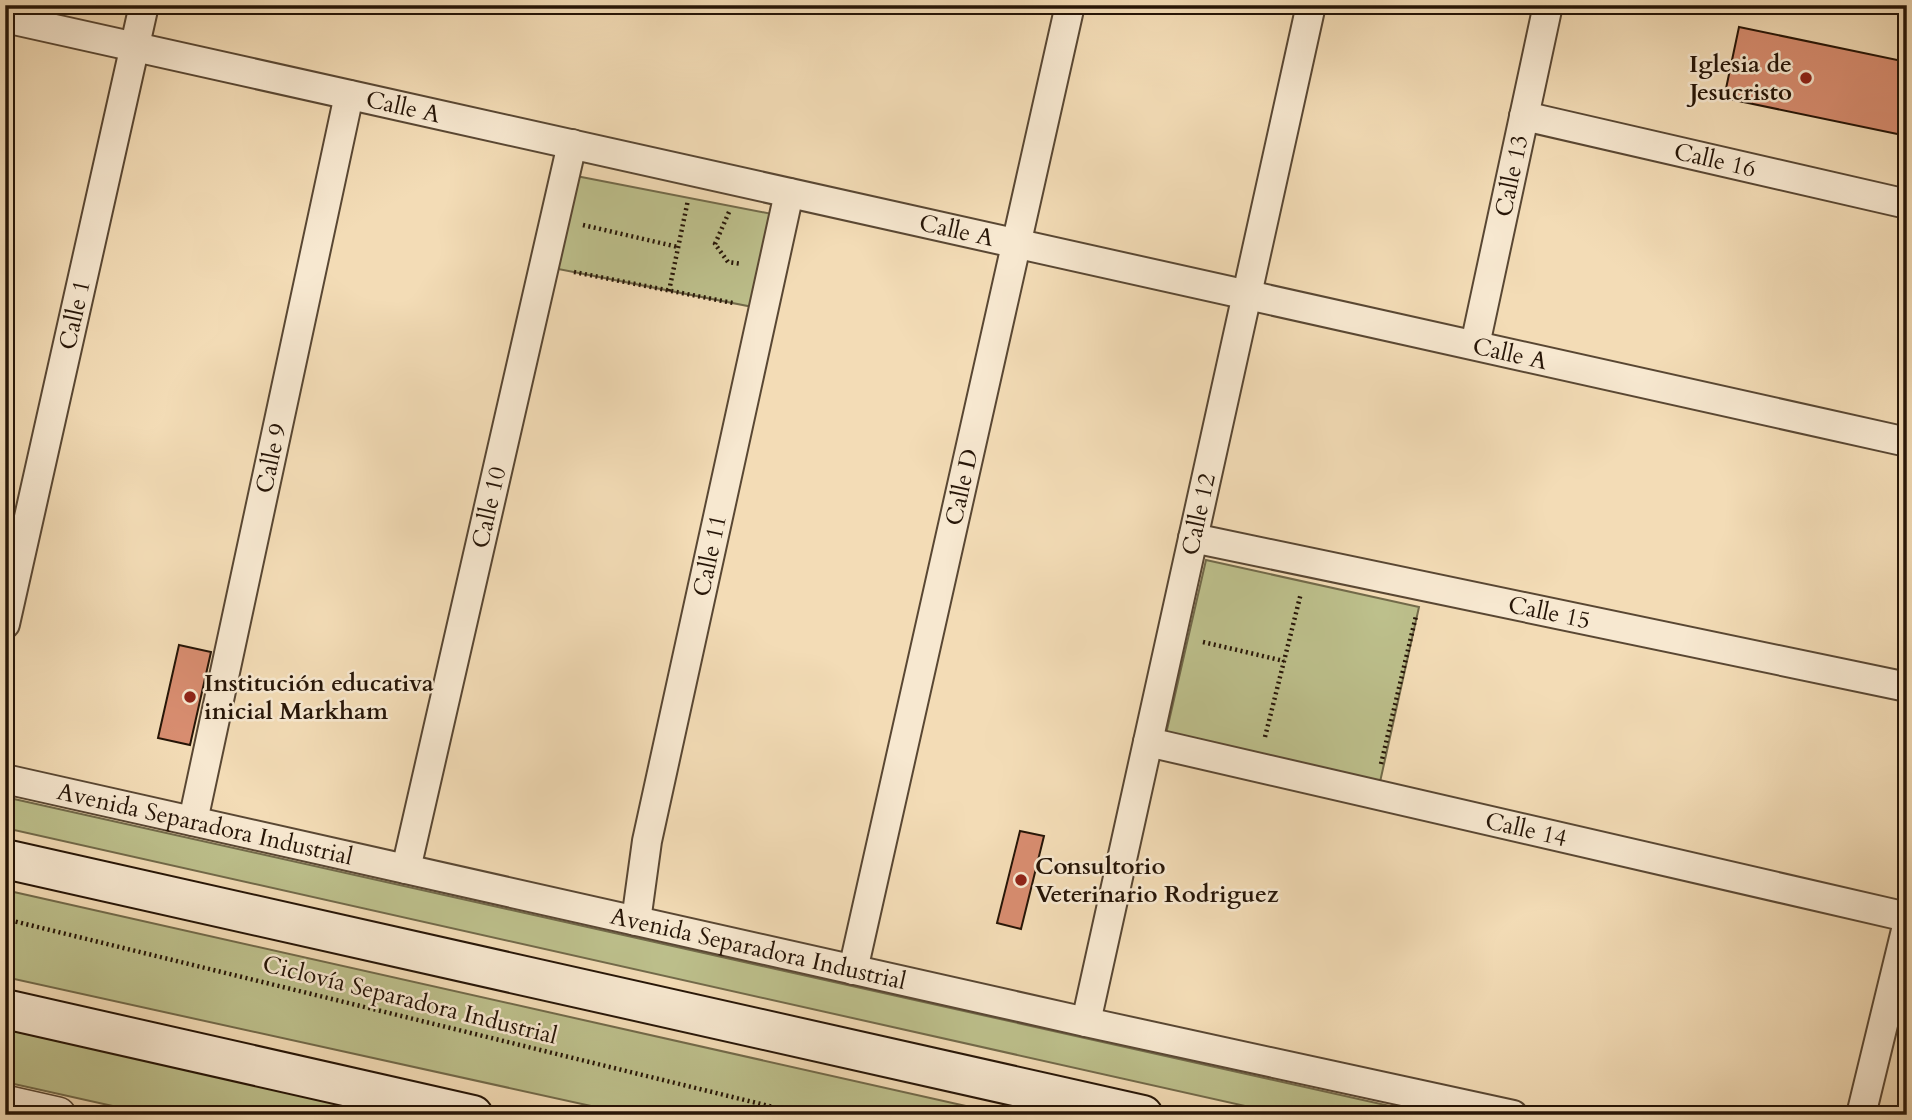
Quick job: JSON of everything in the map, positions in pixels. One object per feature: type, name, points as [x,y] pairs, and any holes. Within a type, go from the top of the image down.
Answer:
[{"type":"main road","points":[[5,859],[1143,1115]]},
{"type":"main road","points":[[5,1009],[473,1115]]},
{"type":"street","name":"Calle 1","points":[[5,624],[144,5]]},
{"type":"street","name":"Calle 12","points":[[1086,1022],[1311,5]]},
{"type":"street","name":"Calle 13","points":[[1475,345],[1548,5]]},
{"type":"street","name":"Calle D","points":[[853,970],[1016,243],[1064,6]]},
{"type":"street","name":"Calle A","points":[[5,18],[1907,442]]},
{"type":"street","name":"Calle 9","points":[[193,821],[349,95]]},
{"type":"street","name":"Calle 16","points":[[1524,116],[1907,204]]},
{"type":"street","name":"Calle 10","points":[[406,869],[572,144]]},
{"type":"street","name":"Calle 11","points":[[636,921],[647,841],[789,193]]},
{"type":"street","name":"Calle 15","points":[[1193,538],[1907,687]]},
{"type":"street","name":"Calle 14","points":[[1148,742],[1907,916]]},
{"type":"street","name":"Avenida Separadora Industrial","points":[[5,779],[1513,1115]]},
{"type":"street","points":[[1861,1115],[1907,926]]},
{"type":"street","points":[[5,1103],[58,1115]]},
{"type":"path","points":[[675,197],[699,202]]},
{"type":"path","points":[[669,291],[688,200]]},
{"type":"path","points":[[720,206],[731,208],[715,244],[729,262],[751,264]]},
{"type":"path","points":[[576,223],[678,247]]},
{"type":"path","points":[[542,272],[553,268],[765,309]]},
{"type":"path","points":[[1265,739],[1303,584]]},
{"type":"path","points":[[1381,765],[1418,609]]},
{"type":"path","points":[[1190,639],[1284,661]]},
{"type":"path","name":"Ciclovía Separadora Industrial","points":[[5,919],[806,1115]]},
{"type":"green space","points":[[571,175],[777,215],[758,308],[553,268]]},
{"type":"green space","points":[[1206,560],[1419,607],[1380,782],[1166,734]]},
{"type":"green space","points":[[5,797],[1430,1115],[1285,1115],[5,828]]},
{"type":"green space","points":[[5,890],[1006,1115],[632,1115],[5,977]]},
{"type":"green space","points":[[5,1029],[391,1115],[153,1115],[5,1082]]},
{"type":"building","points":[[1739,27],[1907,62],[1907,136],[1724,98]]},
{"type":"building","points":[[179,645],[211,652],[190,745],[158,738]]},
{"type":"building","name":"Consultorio Veterinario Rodriguez","points":[[1020,831],[1044,836],[1021,929],[997,923]]},
{"type":"place","name":"Iglesia de Jesucristo","points":[[1806,78]]},
{"type":"place","name":"Institución educativa inicial Markham","points":[[190,697]]},
{"type":"place","name":"Consultorio Veterinario Rodriguez","points":[[1021,880]]}]
